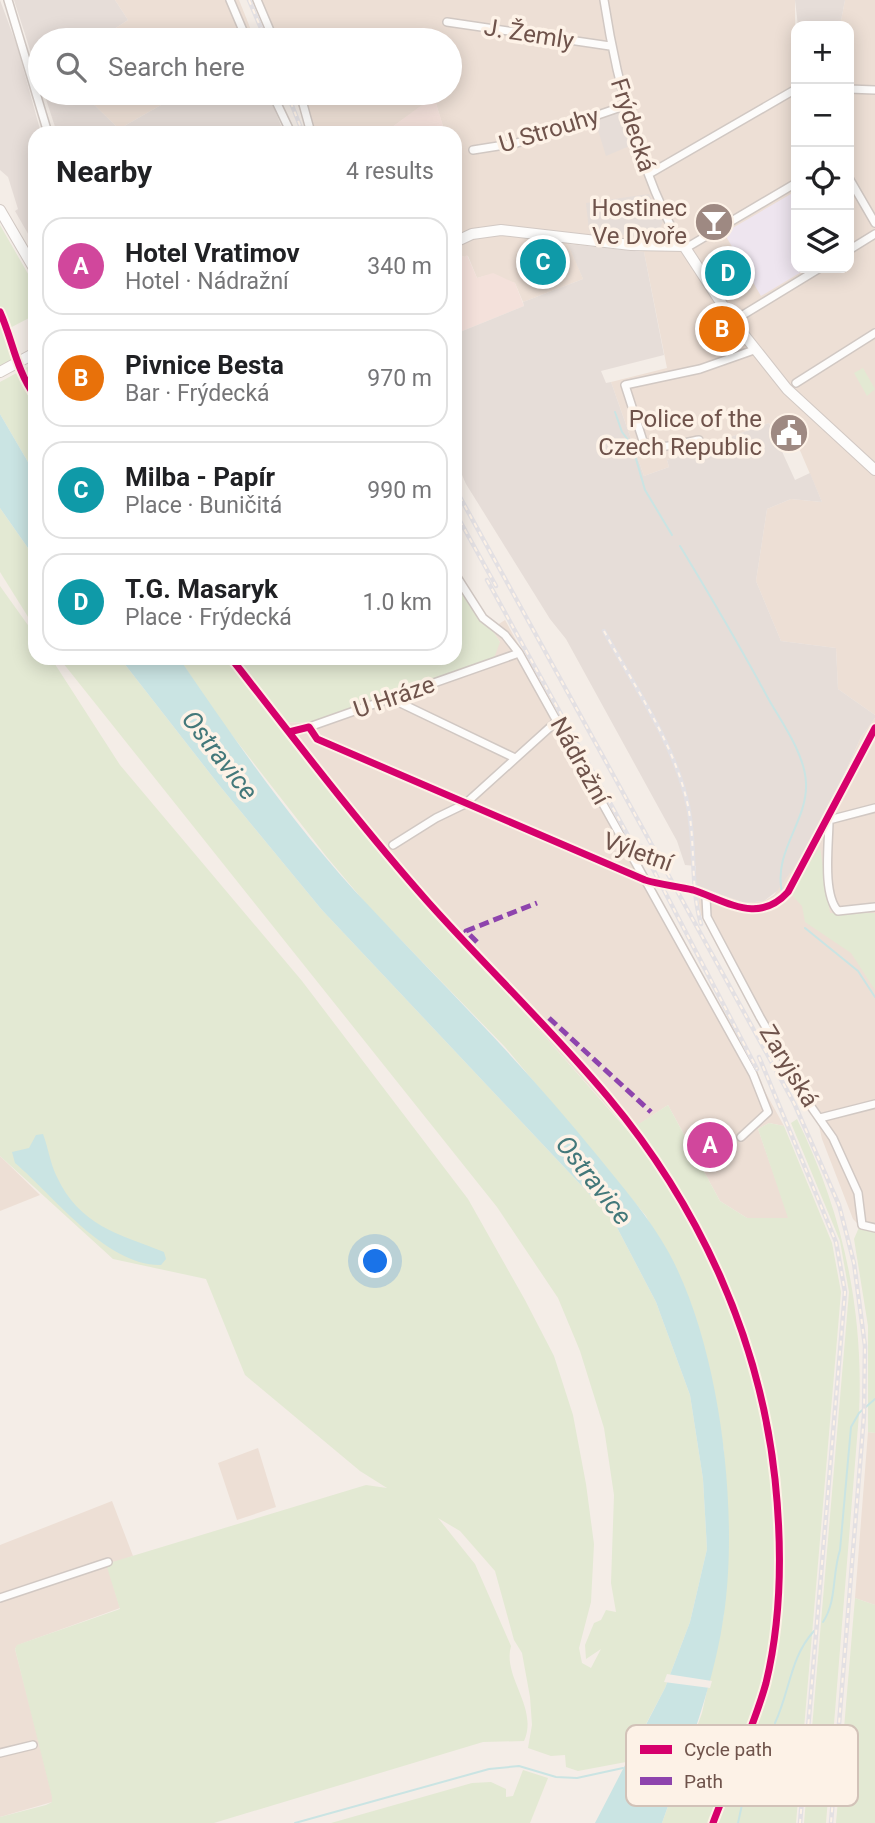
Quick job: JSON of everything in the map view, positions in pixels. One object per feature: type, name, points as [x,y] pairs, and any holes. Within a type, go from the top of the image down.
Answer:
[{"type":"main road","points":[[0,210],[28,258]]},
{"type":"main road","points":[[462,239],[480,232],[501,230],[637,245],[683,246]]},
{"type":"main road","name":"Frýdecká","points":[[683,246],[754,350],[787,389],[875,470]]},
{"type":"main road","points":[[0,372],[28,357]]},
{"type":"street","points":[[8,0],[28,66]]},
{"type":"street","points":[[230,0],[242,28]]},
{"type":"street","points":[[257,0],[269,28]]},
{"type":"street","name":"Frýdecká","points":[[604,0],[610,46],[624,106],[649,174],[683,246]]},
{"type":"street","name":"J. Žemly","points":[[447,22],[610,46]]},
{"type":"street","points":[[854,89],[875,90]]},
{"type":"street","points":[[649,174],[791,92]]},
{"type":"street","points":[[40,105],[46,126]]},
{"type":"street","points":[[278,105],[288,126]]},
{"type":"street","points":[[303,105],[309,126]]},
{"type":"street","name":"U Strouhy","points":[[473,150],[517,143],[624,106]]},
{"type":"street","points":[[683,246],[791,186]]},
{"type":"street","points":[[854,187],[875,223]]},
{"type":"street","points":[[854,247],[875,234]]},
{"type":"street","points":[[733,321],[812,273]]},
{"type":"street","points":[[796,383],[875,334]]},
{"type":"street","points":[[699,440],[661,446],[647,445],[643,441],[625,385],[699,369],[754,350]]},
{"type":"street","name":"Nádražní","points":[[462,585],[483,618],[505,635],[519,653],[723,1018],[767,1105],[768,1112],[741,1136]]},
{"type":"street","name":"U Hráze","points":[[309,727],[519,653]]},
{"type":"street","points":[[392,699],[515,758]]},
{"type":"street","points":[[393,845],[436,818],[465,804],[558,720]]},
{"type":"street","name":"Výletní","points":[[309,727],[317,739],[645,880],[693,890],[706,897],[754,910],[765,909],[785,895],[829,820],[875,728]]},
{"type":"street","points":[[875,808],[829,820],[829,891],[834,907],[838,911],[875,907]]},
{"type":"street","name":"Zaryjská","points":[[706,897],[707,917],[760,1017],[820,1118],[858,1193],[862,1225],[875,1228]]},
{"type":"street","points":[[820,1118],[875,1104]]},
{"type":"street","points":[[0,1598],[108,1562]]},
{"type":"street","points":[[0,1753],[33,1745]]},
{"type":"shaded area","points":[[0,0],[28,86],[28,105],[33,105],[39,126],[28,126],[28,234],[15,211],[18,209],[8,177],[0,170]]},
{"type":"shaded area","points":[[14,0],[115,0],[128,20],[116,28],[28,28],[28,44]]},
{"type":"shaded area","points":[[115,0],[239,0],[250,28],[116,28],[128,20]]},
{"type":"shaded area","points":[[255,0],[795,0],[795,21],[791,21],[791,273],[854,273],[854,21],[841,21],[845,0],[875,0],[875,715],[838,689],[836,648],[781,641],[756,581],[767,509],[791,499],[822,502],[790,427],[775,433],[769,423],[667,460],[669,467],[644,476],[611,382],[667,368],[644,252],[569,244],[583,279],[523,302],[515,283],[488,275],[477,278],[468,256],[462,256],[462,126],[443,126],[436,105],[462,105],[462,28],[266,28]]},
{"type":"shaded area","points":[[795,0],[845,0],[841,21],[797,21]]},
{"type":"shaded area","points":[[48,105],[94,105],[116,126],[55,126]]},
{"type":"shaded area","points":[[94,105],[161,105],[124,126],[116,126]]},
{"type":"shaded area","points":[[161,105],[273,105],[281,126],[124,126]]},
{"type":"shaded area","points":[[298,105],[423,105],[394,126],[306,126]]},
{"type":"shaded area","points":[[422,105],[437,105],[443,126],[393,126]]},
{"type":"shaded area","points":[[620,110],[632,145],[606,156],[597,127],[589,120]]},
{"type":"shaded area","points":[[649,194],[663,221],[658,233],[633,236],[589,231],[586,203]]},
{"type":"shaded area","points":[[791,194],[791,273],[800,273],[761,296],[724,233]]},
{"type":"shaded area","points":[[568,244],[644,252],[664,355],[601,371],[606,383],[611,382],[644,476],[669,467],[667,460],[769,423],[795,480],[810,473],[822,502],[791,499],[767,509],[756,581],[781,641],[836,648],[838,689],[875,715],[875,718],[861,737],[829,808],[801,857],[777,891],[764,901],[745,903],[696,886],[696,866],[685,865],[677,841],[566,639],[550,619],[462,475],[462,331],[524,306],[523,302],[583,279]]},
{"type":"shaded area","points":[[467,255],[477,278],[493,273],[515,283],[524,306],[462,331],[462,256]]},
{"type":"shaded area","points":[[505,620],[784,1126],[769,1123],[758,1129],[789,1218],[747,1218],[720,1201],[668,1105],[629,1131],[401,875],[278,722],[319,723],[449,665],[462,665],[462,659],[500,642],[491,629]]},
{"type":"shaded area","points":[[875,718],[875,1230],[863,1229],[853,1219],[818,1122],[808,1109],[701,915],[696,886],[745,903],[764,901],[774,895],[829,808],[861,737]]},
{"type":"shaded area","points":[[0,1156],[40,1195],[0,1211]]},
{"type":"shaded area","points":[[868,1432],[875,1433],[875,1605],[855,1598]]},
{"type":"shaded area","points":[[258,1448],[276,1507],[237,1520],[218,1463]]},
{"type":"shaded area","points":[[112,1501],[133,1556],[107,1565],[120,1608],[18,1645],[15,1649],[52,1791],[52,1802],[0,1817],[0,1545]]},
{"type":"green space","points":[[0,225],[28,274],[28,319],[8,329],[17,360],[0,366]]},
{"type":"green space","points":[[28,367],[28,462],[0,414],[0,382]]},
{"type":"green space","points":[[863,368],[875,389],[867,396],[854,373]]},
{"type":"green space","points":[[0,508],[28,548],[28,617],[0,572]]},
{"type":"green space","points":[[462,585],[500,642],[494,658],[319,723],[282,722],[487,971],[628,1131],[668,1105],[720,1201],[747,1218],[788,1218],[758,1129],[769,1123],[784,1126],[832,1243],[841,1292],[804,1725],[698,1725],[724,1614],[724,1451],[712,1382],[695,1318],[646,1216],[505,1047],[368,906],[214,712],[184,665],[462,665]]},
{"type":"green space","points":[[0,586],[28,625],[28,665],[56,665],[120,765],[302,981],[468,1199],[525,1300],[554,1356],[573,1415],[586,1484],[594,1544],[591,1602],[579,1648],[582,1663],[591,1668],[601,1649],[586,1659],[585,1645],[594,1623],[601,1620],[606,1610],[616,1612],[611,1583],[614,1495],[604,1428],[580,1351],[558,1298],[497,1207],[65,665],[125,665],[219,785],[322,910],[612,1218],[656,1302],[690,1395],[703,1479],[707,1549],[690,1622],[665,1688],[646,1725],[626,1725],[626,1762],[578,1771],[566,1767],[565,1755],[551,1756],[528,1748],[532,1725],[522,1653],[514,1640],[495,1571],[460,1531],[438,1518],[475,1564],[511,1646],[511,1669],[527,1717],[524,1741],[483,1742],[214,1823],[0,1823],[0,1817],[52,1802],[15,1649],[17,1645],[120,1609],[106,1564],[366,1485],[387,1488],[360,1471],[245,1375],[206,1279],[113,1259],[0,1156]]},
{"type":"green space","points":[[820,847],[830,913],[875,913],[875,990],[851,953],[805,922],[802,906],[790,893]]},
{"type":"green space","points":[[797,1119],[827,1190],[847,1263],[858,1337],[859,1414],[834,1725],[812,1725],[849,1292],[840,1241],[791,1123]]},
{"type":"green space","points":[[860,1225],[875,1230],[875,1433],[868,1432],[868,1326],[854,1239]]},
{"type":"green space","points":[[855,1598],[875,1605],[875,1823],[836,1823],[837,1806],[858,1806],[858,1725],[844,1725]]},
{"type":"green space","points":[[523,1770],[548,1778],[530,1823],[331,1823],[472,1783],[491,1782],[506,1789],[506,1797],[513,1796]]},
{"type":"green space","points":[[668,1806],[797,1806],[796,1823],[662,1823]]},
{"type":"green space","points":[[805,1806],[827,1806],[826,1823],[804,1823]]},
{"type":"water","points":[[0,414],[28,462],[28,548],[0,508]]},
{"type":"water","name":"Ostravice","points":[[125,665],[184,665],[293,818],[370,907],[514,1059],[569,1122],[635,1202],[669,1253],[687,1291],[701,1334],[713,1381],[727,1478],[729,1527],[724,1614],[713,1667],[696,1725],[646,1725],[665,1688],[690,1622],[707,1549],[703,1479],[690,1395],[656,1302],[612,1218],[322,910],[219,785]]},
{"type":"water","points":[[43,1134],[56,1175],[76,1206],[102,1226],[164,1252],[166,1259],[161,1265],[140,1262],[101,1242],[15,1163],[12,1152],[29,1148],[36,1135]]},
{"type":"water","points":[[626,1763],[626,1806],[668,1806],[662,1823],[595,1823]]},
{"type":"pier","points":[[667,1674],[712,1681],[710,1688],[664,1682]]},
{"type":"waterway","points":[[615,412],[622,432],[632,445],[645,490],[672,535]]},
{"type":"waterway","points":[[680,546],[787,729],[805,772],[802,810],[782,863],[782,892]]},
{"type":"waterway","points":[[805,928],[858,971],[875,997]]},
{"type":"waterway","points":[[823,1622],[830,1605],[840,1550],[851,1427],[859,1413],[875,1399]]},
{"type":"waterway","points":[[775,1723],[795,1663],[814,1631]]},
{"type":"waterway","points":[[295,1823],[489,1769],[519,1766],[556,1777],[577,1778],[623,1768]]},
{"type":"waterway","points":[[738,1823],[742,1806]]},
{"type":"railway","points":[[249,0],[261,28]]},
{"type":"railway","points":[[292,105],[300,126]]},
{"type":"railway","points":[[462,501],[794,1103],[839,1205],[854,1263],[865,1346],[864,1415],[839,1725]]},
{"type":"railway","points":[[462,525],[496,586]]},
{"type":"railway","points":[[487,580],[641,859]]},
{"type":"railway","points":[[604,631],[664,738],[682,783],[688,806],[695,895],[701,924]]},
{"type":"railway","points":[[641,846],[757,1069]]},
{"type":"railway","points":[[759,1057],[836,1242],[845,1292],[808,1725]]},
{"type":"railway","points":[[800,1823],[801,1806]]},
{"type":"railway","points":[[831,1823],[832,1806]]},
{"type":"marked path","points":[[477,942],[466,931],[537,903]]},
{"type":"marked path","points":[[549,1018],[651,1112]]},
{"type":"cycle path","points":[[0,312],[28,384]]},
{"type":"cycle path","points":[[236,665],[402,872],[608,1097],[641,1139],[670,1183],[720,1276],[740,1325],[755,1375],[767,1427],[777,1504],[778,1607],[766,1683],[752,1725]]},
{"type":"cycle path","points":[[289,732],[309,727],[317,739],[645,880],[693,890],[742,908],[754,909],[777,902],[788,892],[875,728]]},
{"type":"cycle path","points":[[713,1823],[720,1806]]},
{"type":"place","name":"Hostinec Ve Dvoře","points":[[714,222]]},
{"type":"place","name":"Milba - Papír","points":[[543,262]]},
{"type":"place","name":"T.G. Masaryk","points":[[728,273]]},
{"type":"place","name":"Pivnice Besta","points":[[722,329]]},
{"type":"place","name":"Police of the Czech Republic","points":[[789,433]]},
{"type":"place","name":"Hotel Vratimov","points":[[710,1145]]}]
